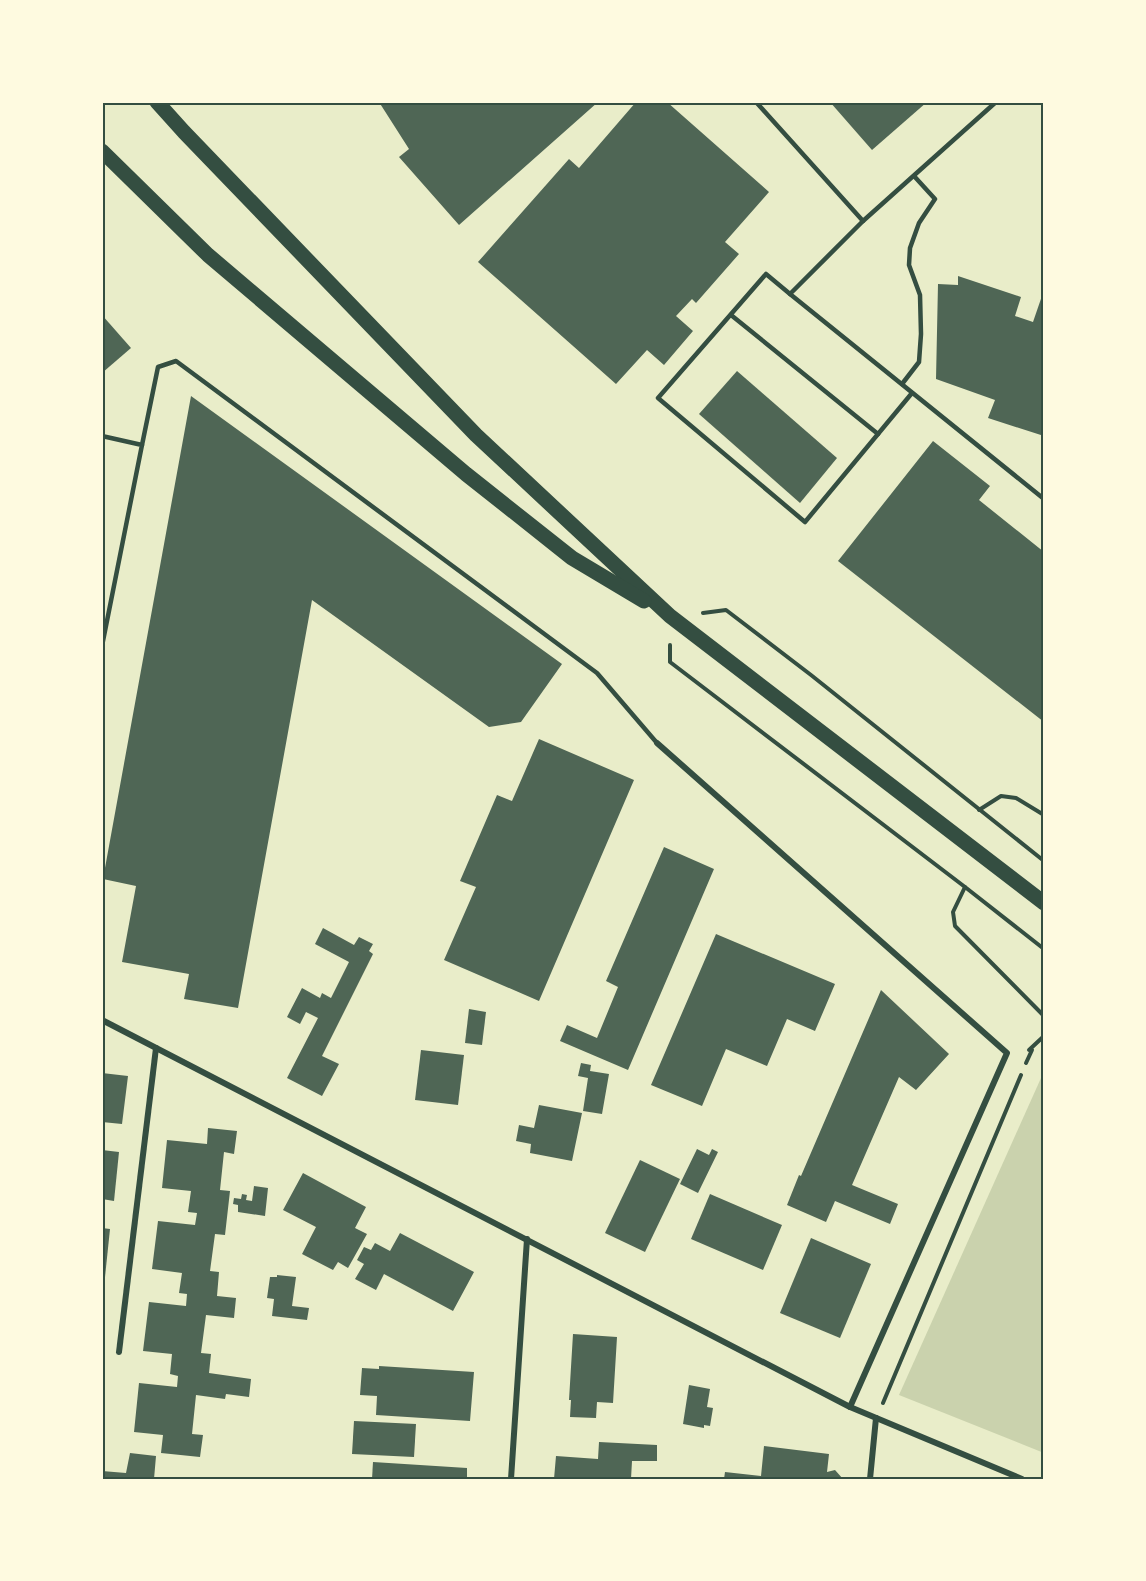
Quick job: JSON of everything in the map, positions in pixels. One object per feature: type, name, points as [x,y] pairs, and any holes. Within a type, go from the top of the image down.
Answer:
[{"type":"main road","points":[[157,102],[476,435],[670,616],[1044,903]]},
{"type":"main road","points":[[102,151],[208,255],[466,474],[572,558],[670,616]]},
{"type":"street","points":[[657,743],[1006,1053],[850,1407]]},
{"type":"street","points":[[102,1020],[850,1407],[1022,1479]]},
{"type":"street","points":[[119,1352],[156,1048]]},
{"type":"street","points":[[511,1479],[527,1239]]},
{"type":"street","points":[[870,1479],[876,1418]]},
{"type":"lane","points":[[756,102],[863,221]]},
{"type":"lane","points":[[790,294],[863,221],[996,102]]},
{"type":"lane","points":[[902,384],[919,362],[921,334],[920,295],[909,265],[910,248],[919,223],[935,199],[914,176]]},
{"type":"lane","points":[[912,393],[805,522],[658,398],[766,274],[1044,499]]},
{"type":"lane","points":[[731,315],[878,434]]},
{"type":"lane","points":[[102,646],[158,367],[176,361],[597,672],[657,743]]},
{"type":"lane","points":[[102,436],[141,445]]},
{"type":"path","points":[[1044,861],[726,610],[670,616],[670,662],[1044,950]]},
{"type":"path","points":[[979,810],[1001,796],[1016,798],[1044,815]]},
{"type":"path","points":[[965,887],[953,912],[955,926],[1044,1016]]},
{"type":"path","points":[[876,1418],[1032,1050]]},
{"type":"green space","points":[[1041,1078],[1044,1080],[1044,1453],[899,1395]]},
{"type":"building","points":[[379,102],[598,102],[459,225],[399,157],[409,149]]},
{"type":"building","points":[[636,102],[667,102],[769,192],[725,242],[739,254],[696,303],[692,299],[676,316],[693,331],[664,365],[647,350],[616,384],[478,262],[569,159],[579,168]]},
{"type":"building","points":[[830,102],[927,102],[872,150]]},
{"type":"building","points":[[958,276],[1021,297],[1015,316],[1033,322],[1044,290],[1044,436],[988,418],[995,400],[936,379],[938,284],[958,285]]},
{"type":"building","points":[[102,315],[131,348],[102,373]]},
{"type":"building","points":[[737,371],[837,458],[800,503],[699,414]]},
{"type":"building","points":[[191,396],[562,664],[521,722],[489,727],[312,600],[238,1008],[184,999],[189,974],[122,962],[136,886],[103,879]]},
{"type":"building","points":[[933,441],[990,486],[979,500],[1044,552],[1044,722],[838,561]]},
{"type":"building","points":[[539,739],[634,780],[539,1001],[444,960],[476,887],[460,881],[497,795],[512,801]]},
{"type":"building","points":[[664,847],[714,869],[628,1070],[560,1041],[567,1025],[597,1038],[618,987],[606,981]]},
{"type":"building","points":[[323,928],[354,945],[359,937],[373,944],[369,951],[373,954],[322,1056],[339,1064],[322,1096],[287,1078],[318,1018],[306,1012],[300,1024],[287,1017],[302,988],[320,998],[322,993],[331,998],[349,962],[315,944]]},
{"type":"building","points":[[716,934],[835,984],[815,1031],[787,1019],[767,1066],[726,1049],[702,1106],[651,1085]]},
{"type":"building","points":[[881,990],[949,1054],[916,1090],[899,1077],[852,1185],[898,1204],[890,1224],[835,1201],[826,1222],[787,1205]]},
{"type":"building","points":[[469,1009],[486,1012],[482,1045],[465,1043]]},
{"type":"building","points":[[421,1050],[464,1055],[458,1105],[415,1100]]},
{"type":"building","points":[[581,1063],[591,1065],[590,1071],[609,1074],[602,1114],[583,1111],[588,1078],[578,1076]]},
{"type":"building","points":[[102,1073],[128,1076],[122,1124],[102,1122]]},
{"type":"building","points":[[539,1105],[582,1113],[572,1161],[530,1153],[531,1144],[516,1141],[519,1125],[534,1128]]},
{"type":"building","points":[[208,1128],[237,1131],[234,1154],[224,1152],[220,1190],[230,1191],[225,1235],[215,1234],[210,1271],[219,1272],[217,1296],[236,1298],[234,1318],[206,1315],[201,1353],[211,1354],[209,1373],[251,1379],[249,1397],[226,1394],[225,1399],[196,1395],[192,1434],[203,1435],[200,1457],[161,1453],[163,1435],[134,1432],[139,1383],[177,1387],[178,1376],[170,1374],[172,1354],[143,1351],[149,1302],[186,1306],[187,1294],[179,1293],[182,1273],[152,1269],[158,1221],[195,1225],[197,1213],[188,1212],[191,1191],[162,1188],[167,1140],[207,1144]]},
{"type":"building","points":[[697,1149],[709,1155],[712,1149],[718,1152],[698,1193],[680,1184]]},
{"type":"building","points":[[102,1150],[119,1152],[114,1201],[102,1199]]},
{"type":"building","points":[[640,1160],[680,1179],[645,1252],[605,1233]]},
{"type":"building","points":[[303,1173],[366,1207],[355,1228],[367,1234],[348,1268],[338,1262],[333,1270],[302,1254],[316,1227],[283,1210]]},
{"type":"building","points":[[254,1186],[268,1188],[265,1216],[238,1212],[238,1205],[233,1204],[234,1198],[241,1199],[242,1194],[247,1195],[246,1200],[252,1201]]},
{"type":"building","points":[[710,1194],[782,1225],[763,1270],[691,1239]]},
{"type":"building","points":[[102,1228],[110,1229],[105,1277],[102,1276]]},
{"type":"building","points":[[400,1233],[474,1272],[453,1311],[384,1274],[376,1290],[355,1279],[364,1264],[357,1260],[364,1247],[371,1250],[375,1243],[390,1251]]},
{"type":"building","points":[[811,1238],[871,1264],[840,1338],[780,1313]]},
{"type":"building","points":[[277,1275],[296,1277],[292,1306],[309,1308],[307,1320],[272,1316],[274,1299],[267,1298],[270,1277],[277,1277]]},
{"type":"building","points":[[573,1334],[617,1337],[613,1403],[597,1402],[596,1418],[570,1417]]},
{"type":"building","points":[[379,1366],[474,1372],[470,1421],[376,1415],[377,1396],[360,1395],[362,1368],[379,1369]]},
{"type":"building","points":[[689,1385],[710,1389],[707,1407],[713,1408],[710,1426],[704,1425],[704,1428],[683,1424]]},
{"type":"building","points":[[354,1421],[416,1424],[414,1457],[352,1454]]},
{"type":"building","points":[[599,1442],[657,1445],[657,1461],[632,1461],[631,1479],[554,1479],[556,1456],[598,1459]]},
{"type":"building","points":[[764,1446],[829,1454],[827,1472],[835,1470],[843,1479],[724,1479],[725,1472],[761,1476]]},
{"type":"building","points":[[130,1453],[156,1456],[154,1479],[102,1479],[102,1471],[126,1473]]},
{"type":"building","points":[[373,1462],[467,1468],[467,1479],[372,1479]]}]
